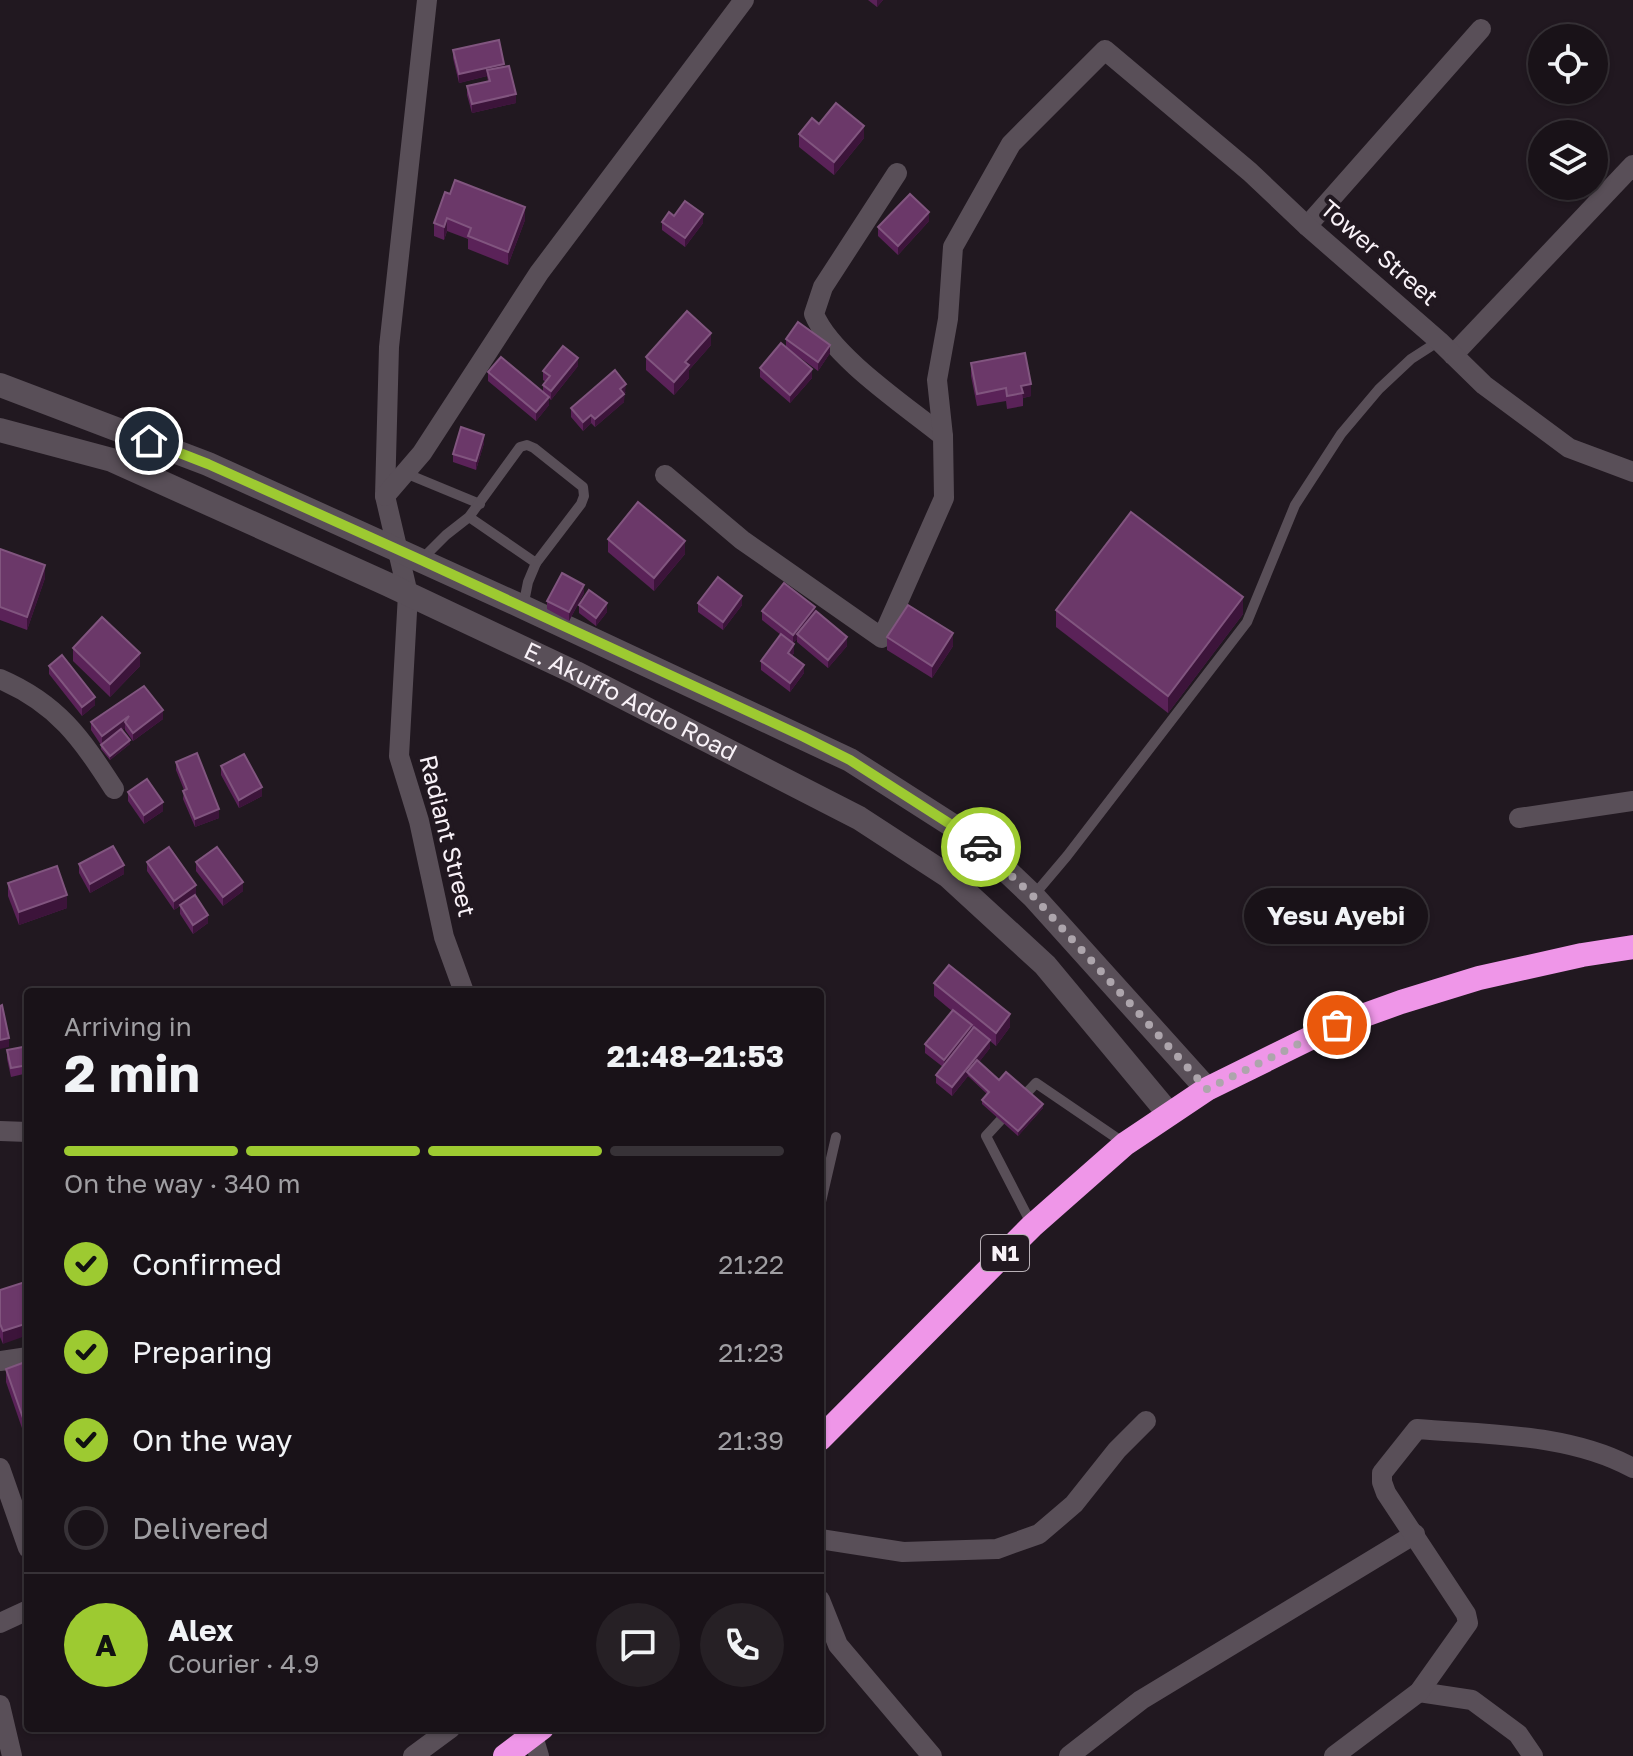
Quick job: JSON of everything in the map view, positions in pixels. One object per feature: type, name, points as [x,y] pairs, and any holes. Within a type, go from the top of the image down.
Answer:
[{"type":"highway","name":"N1","points":[[824,1435],[1032,1226],[1125,1144],[1207,1089],[1337,1025],[1401,1002],[1479,978],[1633,947]]},
{"type":"highway","points":[[505,1756],[538,1740]]},
{"type":"main road","name":"E. Akuffo Addo Road","points":[[0,385],[208,464],[850,760],[972,838],[1033,896],[1207,1089]]},
{"type":"main road","name":"E. Akuffo Addo Road","points":[[0,430],[112,460],[576,673],[846,811],[948,876],[1045,965],[1169,1114]]},
{"type":"street","name":"Radiant Street","points":[[427,0],[389,347],[385,496],[408,594],[399,756],[419,821],[444,937],[463,988]]},
{"type":"street","points":[[385,496],[422,453],[548,261],[744,0]]},
{"type":"street","points":[[1307,226],[1481,29]]},
{"type":"street","name":"Tower Street","points":[[943,436],[937,380],[948,319],[953,247],[1011,144],[1105,50],[1250,172],[1484,385],[1569,448],[1633,472]]},
{"type":"street","points":[[1446,348],[1633,165]]},
{"type":"street","points":[[665,475],[742,540],[882,638],[944,498],[943,436],[853,362],[821,330],[814,314],[823,287],[897,173]]},
{"type":"street","points":[[0,679],[60,716],[85,743],[114,789]]},
{"type":"street","points":[[1519,818],[1633,801]]},
{"type":"street","points":[[0,1131],[24,1132]]},
{"type":"street","points":[[0,1361],[24,1358]]},
{"type":"street","points":[[824,1540],[903,1552],[997,1549],[1039,1534],[1074,1504],[1117,1450],[1146,1421]]},
{"type":"street","points":[[1334,1756],[1419,1692],[1468,1623],[1466,1614],[1386,1493],[1382,1482],[1382,1473],[1417,1429],[1544,1440],[1617,1459],[1633,1468]]},
{"type":"street","points":[[0,1468],[24,1537]]},
{"type":"street","points":[[1069,1756],[1141,1700],[1415,1534]]},
{"type":"street","points":[[824,1610],[838,1645],[932,1756]]},
{"type":"street","points":[[0,1623],[24,1612]]},
{"type":"street","points":[[1419,1692],[1472,1700],[1518,1734],[1533,1756]]},
{"type":"street","points":[[0,1705],[12,1756]]},
{"type":"street","points":[[413,1756],[446,1732]]},
{"type":"lane","points":[[1033,896],[1247,622],[1295,505],[1341,434],[1379,389],[1411,359],[1446,348]]},
{"type":"lane","points":[[421,560],[469,517],[520,447],[527,445],[534,448],[583,487],[584,496],[536,563],[523,607]]},
{"type":"lane","points":[[405,473],[480,504]]},
{"type":"lane","points":[[469,517],[536,563]]},
{"type":"lane","points":[[1032,1226],[986,1136],[1036,1083],[1125,1144]]},
{"type":"lane","points":[[824,1189],[836,1137]]},
{"type":"building","points":[[499,40],[504,64],[459,74],[453,50]]},
{"type":"building","points":[[509,66],[516,94],[472,104],[467,86],[490,81],[487,70]]},
{"type":"building","points":[[836,103],[864,126],[834,162],[799,134],[812,118],[819,124]]},
{"type":"building","points":[[455,180],[525,207],[508,252],[468,236],[471,228],[447,218],[444,227],[434,223],[445,192],[450,194]]},
{"type":"building","points":[[910,194],[929,212],[898,246],[878,227]]},
{"type":"building","points":[[685,201],[703,214],[685,238],[662,222],[669,212],[674,216]]},
{"type":"building","points":[[687,311],[711,333],[685,362],[689,365],[674,382],[646,357]]},
{"type":"building","points":[[798,322],[830,345],[818,362],[786,339]]},
{"type":"building","points":[[781,343],[812,369],[790,395],[760,368]]},
{"type":"building","points":[[563,346],[578,358],[551,391],[543,385],[550,376],[543,371]]},
{"type":"building","points":[[1025,353],[1031,384],[1021,386],[1023,393],[1007,396],[1006,388],[977,394],[971,363]]},
{"type":"building","points":[[501,357],[549,397],[536,412],[488,372]]},
{"type":"building","points":[[615,370],[626,384],[620,389],[624,394],[595,419],[591,415],[583,422],[571,408]]},
{"type":"building","points":[[461,427],[484,435],[476,461],[453,454]]},
{"type":"building","points":[[638,502],[685,541],[654,578],[608,539]]},
{"type":"building","points":[[1131,512],[1243,597],[1168,696],[1056,610]]},
{"type":"building","points":[[0,549],[45,565],[27,617],[0,607]]},
{"type":"building","points":[[562,573],[584,585],[569,612],[547,601]]},
{"type":"building","points":[[718,577],[742,596],[723,622],[698,603]]},
{"type":"building","points":[[784,583],[815,607],[793,635],[762,611]]},
{"type":"building","points":[[589,590],[607,603],[596,618],[579,605]]},
{"type":"building","points":[[908,605],[953,633],[932,666],[887,637]]},
{"type":"building","points":[[816,611],[847,637],[828,660],[797,634]]},
{"type":"building","points":[[102,617],[140,653],[110,684],[73,648]]},
{"type":"building","points":[[781,634],[794,644],[788,653],[804,665],[790,683],[761,661]]},
{"type":"building","points":[[62,655],[95,697],[82,707],[49,666]]},
{"type":"building","points":[[144,686],[163,710],[133,733],[125,722],[129,716],[102,736],[91,722]]},
{"type":"building","points":[[121,729],[130,740],[110,756],[101,745]]},
{"type":"building","points":[[197,753],[219,809],[195,819],[183,791],[187,789],[176,762]]},
{"type":"building","points":[[244,754],[262,787],[239,800],[221,766]]},
{"type":"building","points":[[147,779],[163,802],[144,815],[128,792]]},
{"type":"building","points":[[113,846],[124,865],[90,884],[79,864]]},
{"type":"building","points":[[169,847],[196,885],[174,901],[147,862]]},
{"type":"building","points":[[217,847],[243,882],[223,897],[196,862]]},
{"type":"building","points":[[57,866],[67,895],[19,912],[8,883]]},
{"type":"building","points":[[195,895],[208,915],[193,925],[180,905]]},
{"type":"building","points":[[949,965],[1010,1014],[996,1033],[934,983]]},
{"type":"building","points":[[0,1006],[9,1038],[0,1040]]},
{"type":"building","points":[[953,1010],[972,1025],[944,1060],[925,1044]]},
{"type":"building","points":[[974,1027],[990,1040],[952,1087],[936,1075]]},
{"type":"building","points":[[24,1047],[24,1066],[11,1068],[7,1050]]},
{"type":"building","points":[[977,1060],[999,1080],[1006,1072],[1043,1104],[1018,1131],[982,1100],[989,1092],[967,1072]]},
{"type":"building","points":[[24,1282],[24,1324],[3,1331],[0,1324],[0,1290]]},
{"type":"building","points":[[24,1362],[23,1418],[6,1369]]},
{"type":"way so far","points":[[981,847],[1033,896],[1207,1089],[1337,1025]]},
{"type":"place","name":"Yesu Ayebi","points":[[1337,1025]]},
{"type":"route","points":[[149,441],[208,464],[421,560],[850,760],[972,838],[981,847]]}]
